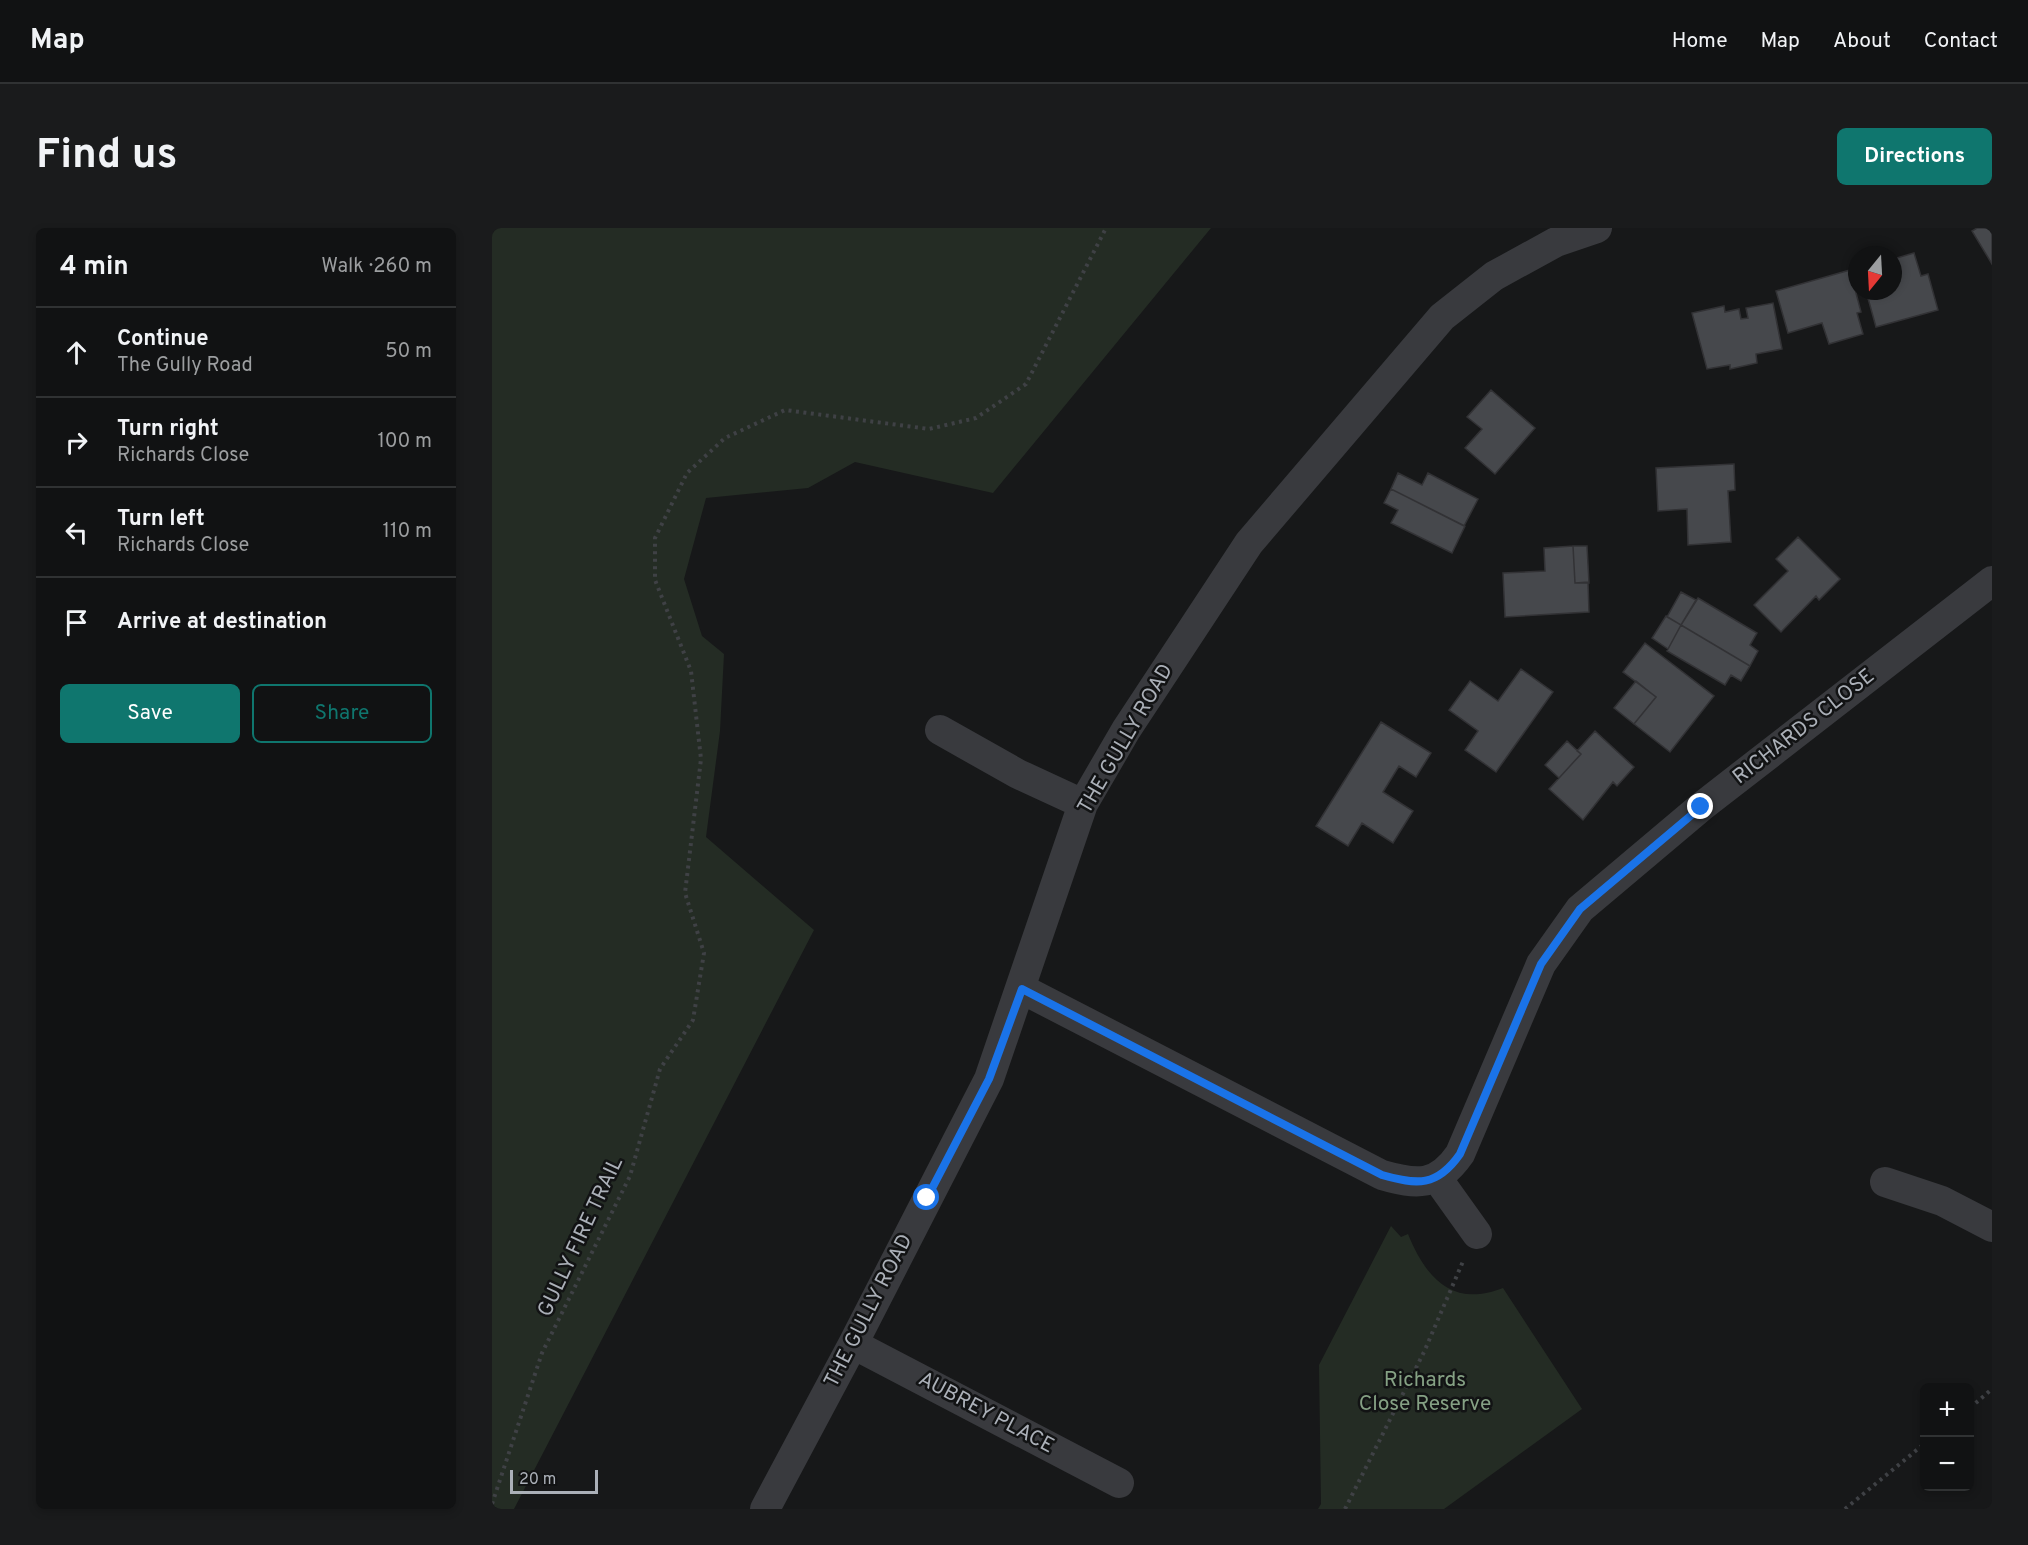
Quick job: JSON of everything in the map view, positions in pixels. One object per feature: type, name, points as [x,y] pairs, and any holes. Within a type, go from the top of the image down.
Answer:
[{"type":"street","name":"THE GULLY ROAD","points":[[765,1509],[853,1344],[989,1079],[1022,989],[1083,804],[1126,730],[1249,543],[1442,317],[1494,276],[1556,242],[1597,228]]},
{"type":"street","name":"RICHARDS CLOSE","points":[[1437,1178],[1450,1169],[1460,1154],[1541,964],[1580,909],[1701,807],[1992,581]]},
{"type":"street","points":[[940,730],[1018,774],[1083,804]]},
{"type":"street","points":[[1022,989],[1382,1175],[1412,1183],[1437,1178],[1477,1234]]},
{"type":"street","points":[[1885,1182],[1942,1201],[1992,1227]]},
{"type":"street","name":"AUBREY PLACE","points":[[853,1344],[1119,1483]]},
{"type":"path","name":"GULLY FIRE TRAIL","points":[[492,1504],[542,1353],[630,1176],[660,1069],[693,1020],[704,953],[685,893],[701,759],[691,670],[655,580],[655,538],[687,473],[724,438],[785,410],[929,429],[976,418],[1026,384],[1106,228]]},
{"type":"path","points":[[1345,1509],[1424,1352],[1453,1282],[1477,1234]]},
{"type":"path","points":[[1974,1405],[1992,1389]]},
{"type":"path","points":[[1845,1509],[1920,1447]]},
{"type":"green space","points":[[492,228],[1211,228],[993,493],[855,462],[808,488],[706,498],[684,579],[702,636],[724,654],[720,731],[706,837],[814,930],[514,1509],[492,1509]]},
{"type":"green space","name":"Richards Close Reserve","points":[[1391,1226],[1401,1237],[1408,1234],[1423,1264],[1443,1285],[1469,1294],[1503,1288],[1582,1409],[1444,1509],[1318,1509],[1321,1504],[1319,1365]]},
{"type":"building","points":[[1977,228],[1992,228],[1992,264],[1972,231]]},
{"type":"building","points":[[1914,253],[1921,276],[1928,274],[1938,310],[1876,327],[1868,300],[1902,300],[1902,256]]},
{"type":"building","points":[[1848,271],[1848,300],[1858,300],[1861,312],[1857,313],[1863,334],[1829,344],[1822,323],[1788,333],[1776,291]]},
{"type":"building","points":[[1773,303],[1782,349],[1756,354],[1757,363],[1730,369],[1730,365],[1707,369],[1692,313],[1724,306],[1725,312],[1739,309],[1741,319],[1748,318],[1746,308]]},
{"type":"building","points":[[1491,390],[1535,428],[1495,474],[1465,448],[1482,429],[1467,417]]},
{"type":"building","points":[[1734,464],[1735,490],[1728,491],[1731,542],[1688,545],[1687,509],[1658,511],[1656,468]]},
{"type":"building","points":[[1398,473],[1422,485],[1428,473],[1478,499],[1464,526],[1391,489]]},
{"type":"building","points":[[1391,489],[1465,526],[1452,553],[1391,523],[1398,510],[1384,503]]},
{"type":"building","points":[[1798,537],[1840,579],[1819,600],[1816,596],[1781,632],[1754,605],[1788,571],[1776,559]]},
{"type":"building","points":[[1573,546],[1575,583],[1588,582],[1589,612],[1505,617],[1503,573],[1545,571],[1544,548]]},
{"type":"building","points":[[1573,546],[1587,546],[1589,583],[1575,583]]},
{"type":"building","points":[[1681,592],[1696,600],[1681,625],[1667,617]]},
{"type":"building","points":[[1698,598],[1757,633],[1750,645],[1758,651],[1750,666],[1681,625]]},
{"type":"building","points":[[1666,616],[1681,625],[1668,649],[1652,638]]},
{"type":"building","points":[[1681,625],[1750,666],[1741,681],[1731,675],[1725,685],[1667,651]]},
{"type":"building","points":[[1645,643],[1714,696],[1670,752],[1634,724],[1656,697],[1623,672]]},
{"type":"building","points":[[1521,669],[1553,692],[1496,772],[1465,750],[1478,731],[1449,710],[1470,681],[1498,701]]},
{"type":"building","points":[[1636,681],[1656,697],[1634,724],[1614,708]]},
{"type":"building","points":[[1381,722],[1431,753],[1416,777],[1399,766],[1383,792],[1413,811],[1393,843],[1362,823],[1348,846],[1316,826]]},
{"type":"building","points":[[1595,731],[1634,767],[1617,786],[1613,782],[1583,820],[1549,789],[1581,754],[1577,751]]},
{"type":"building","points":[[1567,741],[1581,754],[1559,778],[1545,765]]},
{"type":"route","points":[[927,1198],[989,1079],[1022,989],[1382,1175],[1412,1183],[1437,1178],[1450,1169],[1460,1154],[1541,964],[1558,937],[1580,909],[1701,807]]}]
